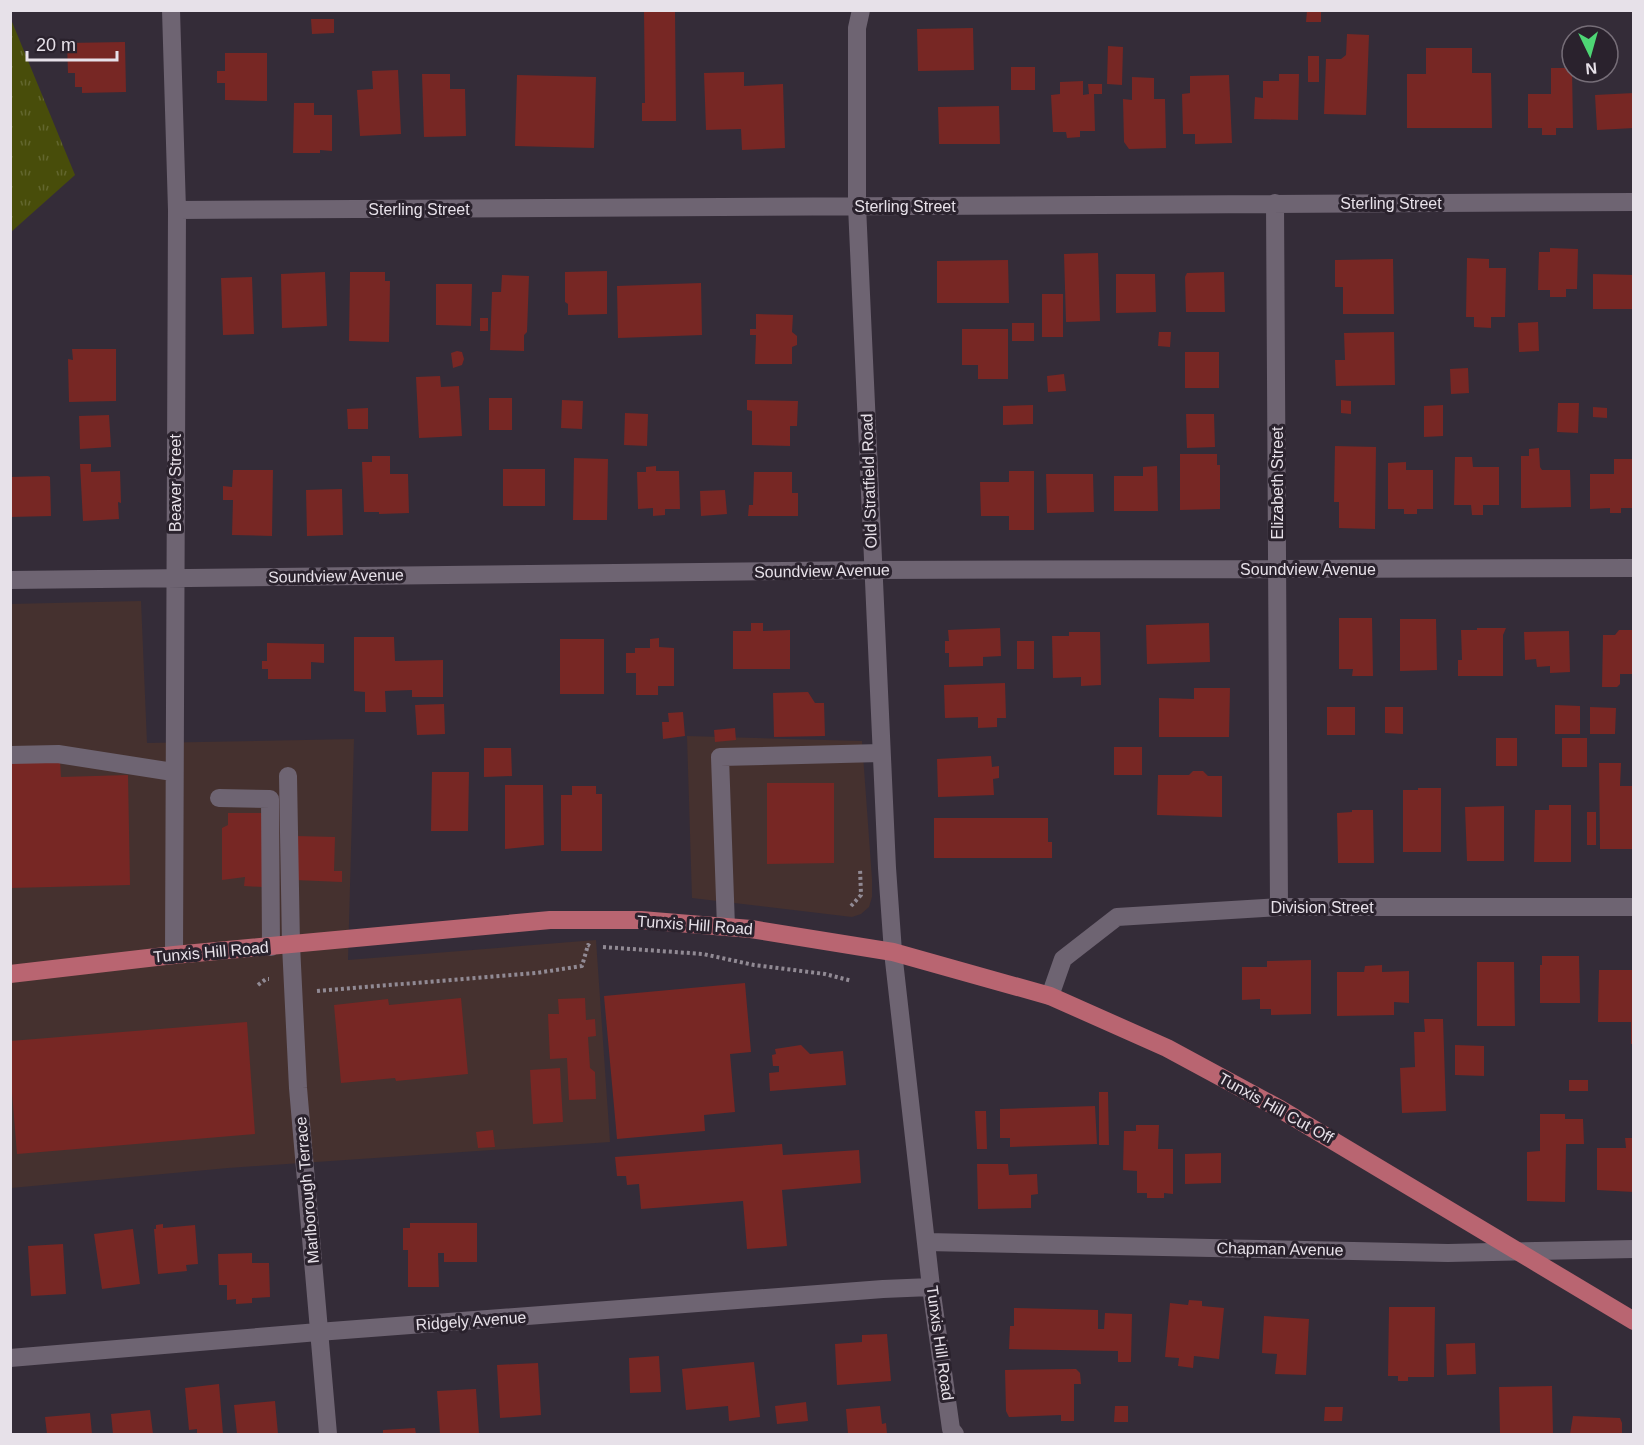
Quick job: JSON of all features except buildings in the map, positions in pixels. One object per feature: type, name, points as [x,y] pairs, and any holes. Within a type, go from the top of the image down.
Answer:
[{"type":"main road","name":"Tunxis Hill Road","points":[[10,974],[174,955],[550,920],[641,920],[751,929],[893,952]]},
{"type":"main road","name":"Tunxis Hill Cut Off","points":[[893,952],[1050,996],[1167,1048],[1280,1109],[1634,1320]]},
{"type":"street","name":"Beaver Street","points":[[171,10],[177,210],[174,955]]},
{"type":"street","name":"Old Stratfield Road","points":[[861,10],[857,28],[857,206],[872,570],[893,952]]},
{"type":"street","name":"Sterling Street","points":[[177,210],[1634,202]]},
{"type":"street","name":"Elizabeth Street","points":[[1275,203],[1279,907]]},
{"type":"street","name":"Soundview Avenue","points":[[10,580],[872,570],[1634,568]]},
{"type":"street","points":[[726,927],[720,757],[881,753]]},
{"type":"street","points":[[10,755],[58,754],[173,772]]},
{"type":"street","name":"Marlborough Terrace","points":[[288,776],[291,945],[298,1088],[328,1434]]},
{"type":"street","points":[[219,798],[270,799],[271,947]]},
{"type":"street","name":"Division Street","points":[[1050,996],[1063,959],[1117,917],[1279,907],[1634,908]]},
{"type":"street","name":"Tunxis Hill Road","points":[[893,952],[931,1287],[953,1432]]},
{"type":"street","name":"Chapman Avenue","points":[[927,1242],[1448,1253],[1634,1249]]},
{"type":"street","name":"Ridgely Avenue","points":[[10,1358],[318,1332],[931,1287]]},
{"type":"path","points":[[258,985],[266,979],[293,982],[318,991],[536,973],[582,966],[588,945],[703,954],[754,965],[825,974],[852,981]]},
{"type":"shaded area","points":[[141,601],[147,743],[354,739],[348,960],[596,940],[610,1142],[228,1168],[11,1188],[10,604]]},
{"type":"shaded area","points":[[687,736],[862,741],[872,879],[872,897],[869,907],[861,914],[852,917],[692,898]]},
{"type":"green space","points":[[10,17],[75,175],[11,232],[10,232]]}]
